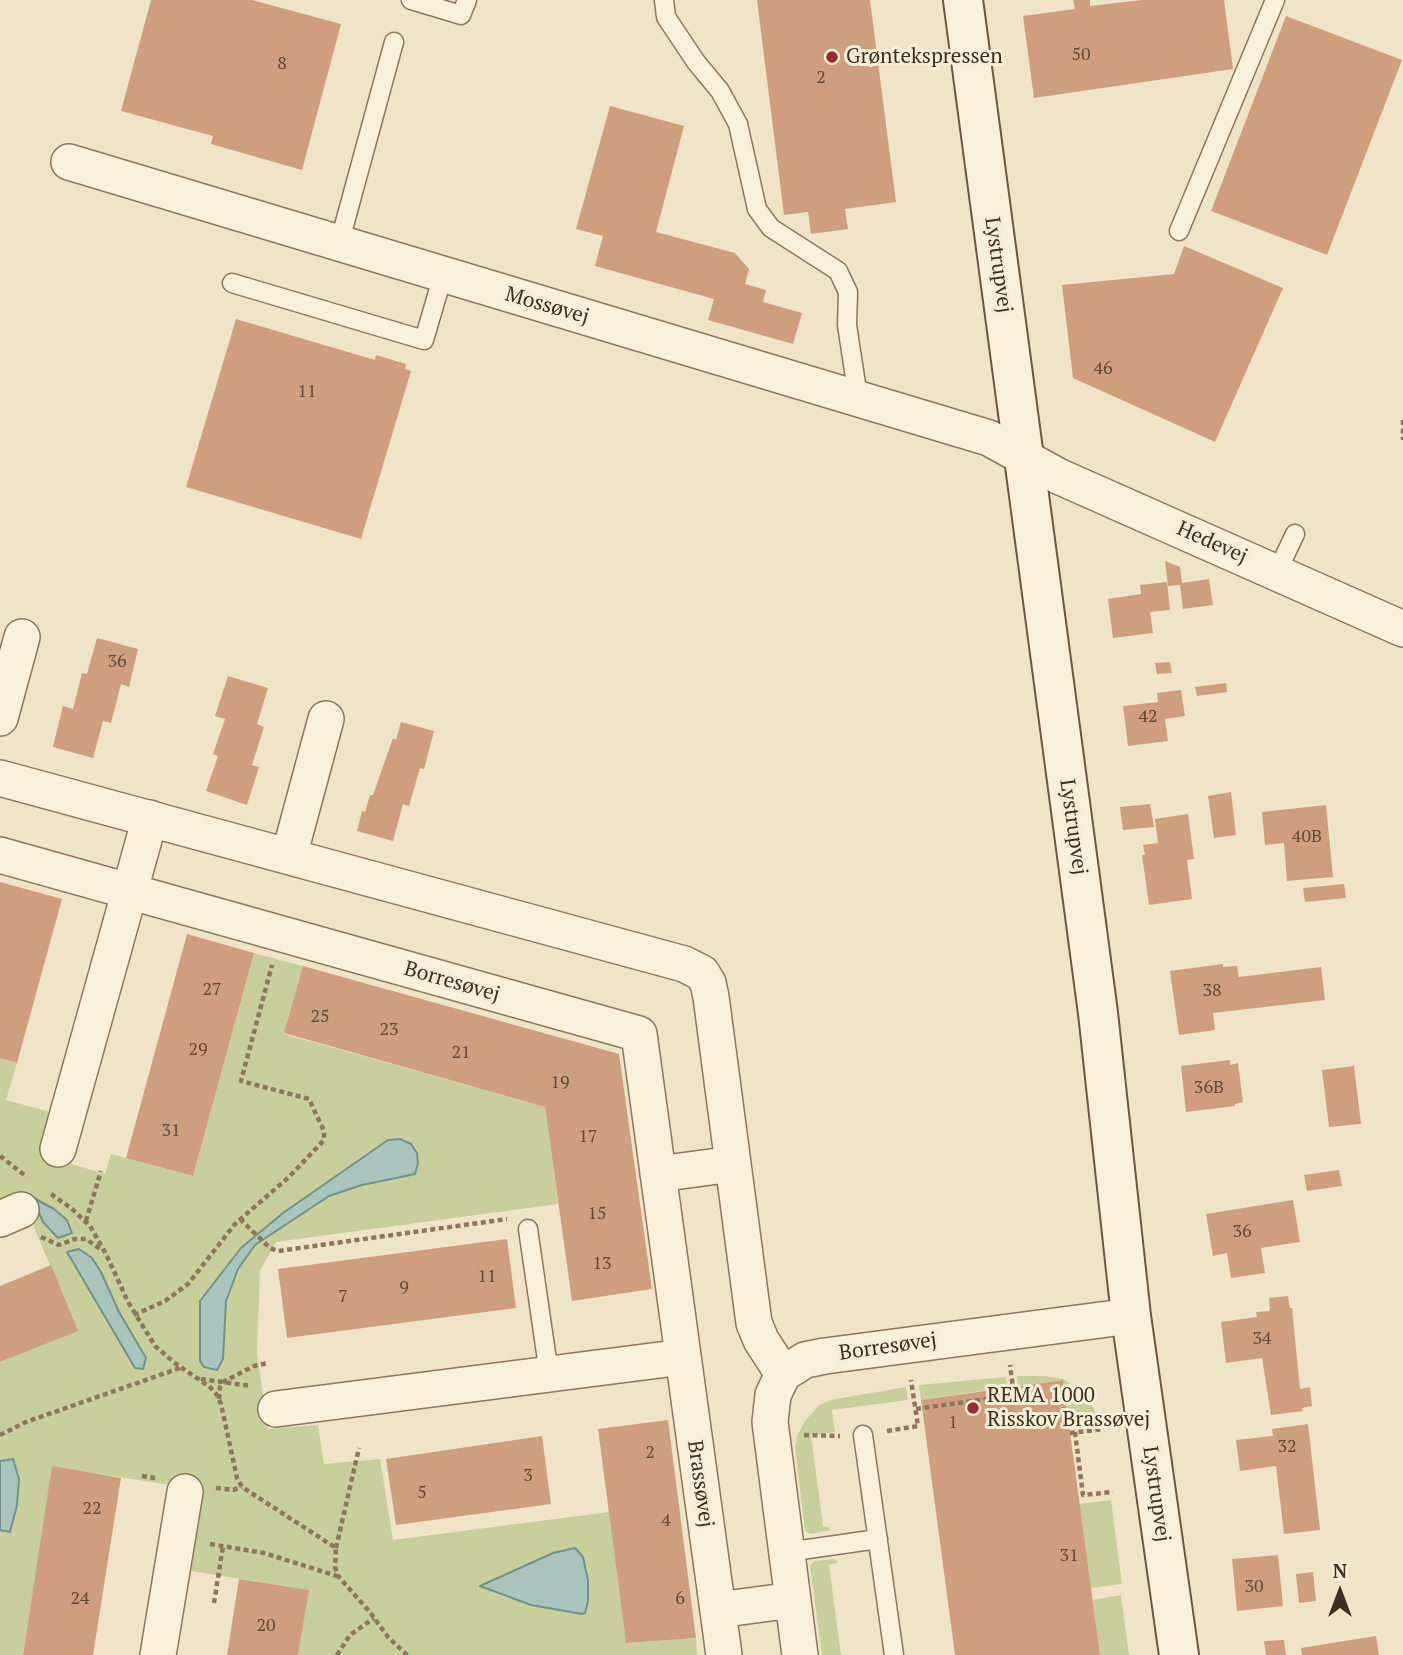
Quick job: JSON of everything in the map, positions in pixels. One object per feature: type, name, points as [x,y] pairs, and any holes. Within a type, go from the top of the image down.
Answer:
[{"type":"street","name":"Lystrupvej","points":[[963,0],[1098,1013],[1131,1316],[1179,1655]]},
{"type":"street","name":"Mossøvej","points":[[69,162],[858,397],[989,438],[1023,454]]},
{"type":"street","name":"Hedevej","points":[[1023,454],[1058,476],[1403,629]]},
{"type":"street","points":[[0,718],[22,636]]},
{"type":"street","points":[[289,856],[326,719]]},
{"type":"street","points":[[0,778],[698,969],[706,977],[754,1323],[761,1340],[783,1374],[773,1395],[771,1431],[800,1655]]},
{"type":"street","points":[[58,1149],[150,818]]},
{"type":"street","name":"Borresøvej","points":[[0,855],[639,1034],[683,1357]]},
{"type":"street","points":[[658,1174],[733,1164]]},
{"type":"street","name":"Borresøvej","points":[[783,1374],[805,1360],[1131,1316]]},
{"type":"street","points":[[276,1409],[683,1357]]},
{"type":"street","name":"Brassøvej","points":[[683,1357],[724,1655]]},
{"type":"street","points":[[158,1655],[185,1492]]},
{"type":"street","points":[[718,1610],[793,1600]]},
{"type":"lane","points":[[411,0],[461,15],[467,0]]},
{"type":"lane","points":[[664,0],[666,17],[696,62],[720,90],[738,124],[757,209],[771,228],[838,271],[848,292],[847,325],[858,397]]},
{"type":"lane","points":[[1179,231],[1275,0]]},
{"type":"lane","points":[[339,244],[394,41]]},
{"type":"lane","points":[[232,283],[424,340],[443,275]]},
{"type":"lane","points":[[1277,572],[1295,534]]},
{"type":"lane","points":[[528,1229],[549,1374]]},
{"type":"lane","points":[[863,1435],[894,1655]]},
{"type":"lane","points":[[787,1552],[878,1539]]},
{"type":"path","points":[[1403,420],[1403,440]]},
{"type":"path","points":[[134,1314],[165,1301],[188,1284],[240,1219],[289,1177],[324,1137],[309,1098],[241,1081],[281,933]]},
{"type":"path","points":[[0,1156],[20,1203],[20,1231],[59,1245],[80,1239],[92,1242],[106,1254]]},
{"type":"path","points":[[80,1239],[88,1224],[101,1171]]},
{"type":"path","points":[[20,1203],[88,1224],[106,1254],[134,1314],[160,1351],[213,1389],[219,1400],[237,1478],[242,1487],[336,1548]]},
{"type":"path","points":[[240,1219],[270,1248],[278,1251],[511,1219],[522,1221],[528,1229]]},
{"type":"path","points":[[771,1431],[811,1435],[863,1435],[921,1426],[916,1409],[908,1344]]},
{"type":"path","points":[[219,1400],[220,1387],[225,1381],[254,1366],[268,1363]]},
{"type":"path","points":[[0,1435],[26,1422],[181,1367]]},
{"type":"path","points":[[198,1378],[225,1381]]},
{"type":"path","points":[[916,1409],[1014,1395]]},
{"type":"path","points":[[1104,1429],[1073,1432],[1083,1495],[1113,1492]]},
{"type":"path","points":[[359,1448],[334,1567],[338,1576],[388,1637],[407,1655]]},
{"type":"path","points":[[177,1541],[264,1553],[338,1576]]},
{"type":"path","points":[[214,1603],[223,1546]]},
{"type":"path","points":[[337,1655],[350,1635],[374,1618]]},
{"type":"green space","points":[[254,953],[303,966],[284,1034],[545,1107],[558,1204],[276,1242],[260,1271],[257,1352],[268,1429],[318,1425],[324,1464],[380,1459],[393,1540],[609,1512],[626,1643],[696,1638],[697,1655],[298,1655],[308,1590],[191,1571],[204,1490],[53,1467],[23,1655],[0,1655],[0,1362],[77,1330],[33,1225],[37,1222],[22,1193],[0,1201],[0,1058],[17,1063],[6,1100],[50,1112],[39,1154],[105,1174],[111,1154],[193,1176]]},
{"type":"green space","points":[[1017,1376],[1064,1379],[1087,1397],[1099,1418],[1069,1422],[1063,1380],[1018,1386]]},
{"type":"green space","points":[[1006,1377],[1007,1387],[921,1400],[919,1385]]},
{"type":"green space","points":[[906,1387],[908,1400],[832,1410],[835,1432],[811,1435],[823,1526],[829,1527],[830,1530],[810,1534],[805,1531],[795,1448],[797,1436],[805,1421],[819,1405],[830,1400]]},
{"type":"green space","points":[[1111,1500],[1122,1584],[1091,1588],[1079,1504]]},
{"type":"green space","points":[[833,1559],[837,1563],[829,1565],[841,1655],[822,1655],[810,1566],[814,1561]]},
{"type":"green space","points":[[1121,1595],[1129,1655],[1100,1655],[1092,1600]]},
{"type":"water","points":[[400,1139],[411,1144],[417,1153],[415,1174],[362,1185],[329,1196],[255,1245],[238,1269],[226,1301],[223,1359],[217,1370],[204,1367],[200,1361],[200,1301],[241,1248],[283,1213],[388,1140]]},
{"type":"water","points":[[32,1197],[67,1220],[72,1233],[58,1238],[43,1222]]},
{"type":"water","points":[[79,1249],[92,1258],[101,1272],[119,1312],[146,1358],[143,1369],[135,1368],[67,1252]]},
{"type":"water","points":[[13,1459],[19,1479],[17,1505],[10,1532],[0,1530],[0,1461]]},
{"type":"water","points":[[575,1548],[583,1557],[588,1581],[585,1613],[531,1605],[480,1586],[553,1553]]},
{"type":"building","points":[[151,0],[252,0],[341,24],[302,170],[211,144],[213,136],[121,111]]},
{"type":"building","points":[[757,0],[870,0],[896,202],[845,209],[848,229],[811,234],[808,212],[784,215]]},
{"type":"building","points":[[1073,0],[1090,0],[1090,6],[1142,0],[1224,0],[1233,69],[1034,98],[1023,16],[1075,9]]},
{"type":"building","points":[[1286,16],[1402,60],[1327,255],[1211,211]]},
{"type":"building","points":[[610,106],[684,126],[656,232],[735,253],[749,269],[745,284],[766,290],[763,302],[802,313],[793,344],[708,320],[714,299],[595,266],[603,236],[576,229]]},
{"type":"building","points":[[1184,246],[1283,288],[1215,442],[1073,378],[1062,285],[1174,274]]},
{"type":"building","points":[[236,319],[375,360],[376,355],[406,364],[405,369],[411,371],[361,539],[186,487]]},
{"type":"building","points":[[1165,561],[1180,567],[1182,583],[1209,579],[1213,605],[1183,609],[1180,585],[1168,586]]},
{"type":"building","points":[[1167,582],[1170,610],[1150,612],[1153,633],[1113,638],[1108,599],[1141,594],[1140,585]]},
{"type":"building","points":[[97,638],[138,649],[129,687],[121,684],[111,723],[103,721],[93,758],[53,747],[63,706],[73,709],[82,673],[87,674]]},
{"type":"building","points":[[1170,662],[1172,673],[1157,674],[1155,663]]},
{"type":"building","points":[[228,676],[268,688],[257,724],[264,727],[252,765],[259,767],[247,805],[206,791],[218,756],[213,754],[225,719],[215,716]]},
{"type":"building","points":[[1226,683],[1227,692],[1197,696],[1195,687]]},
{"type":"building","points":[[1181,690],[1185,716],[1165,719],[1168,741],[1128,746],[1123,706],[1158,702],[1157,693]]},
{"type":"building","points":[[401,722],[434,731],[424,769],[420,768],[409,806],[403,804],[393,841],[357,831],[362,811],[365,812],[370,795],[373,795]]},
{"type":"building","points":[[1231,792],[1236,835],[1214,838],[1208,796]]},
{"type":"building","points":[[1150,804],[1154,827],[1123,830],[1120,807]]},
{"type":"building","points":[[1326,805],[1333,877],[1287,881],[1284,843],[1265,845],[1262,812]]},
{"type":"building","points":[[1188,814],[1194,859],[1187,860],[1192,899],[1149,905],[1143,845],[1158,843],[1155,819]]},
{"type":"building","points":[[0,882],[62,899],[17,1063],[0,1058]]},
{"type":"building","points":[[1344,884],[1346,898],[1305,902],[1303,888]]},
{"type":"building","points":[[187,934],[254,953],[193,1176],[126,1158]]},
{"type":"building","points":[[1223,964],[1223,967],[1237,966],[1239,977],[1321,967],[1325,1000],[1213,1013],[1215,1030],[1179,1035],[1170,971]]},
{"type":"building","points":[[303,966],[619,1054],[652,1289],[572,1301],[545,1107],[284,1033]]},
{"type":"building","points":[[1230,1060],[1230,1065],[1238,1063],[1243,1102],[1235,1106],[1186,1112],[1181,1066]]},
{"type":"building","points":[[1354,1066],[1361,1124],[1329,1127],[1322,1070]]},
{"type":"building","points":[[1339,1170],[1342,1186],[1307,1191],[1304,1175]]},
{"type":"building","points":[[1293,1200],[1300,1242],[1261,1248],[1265,1273],[1231,1278],[1227,1253],[1213,1256],[1206,1214]]},
{"type":"building","points":[[507,1239],[516,1308],[287,1338],[278,1269]]},
{"type":"building","points":[[51,1265],[78,1331],[0,1362],[0,1286]]},
{"type":"building","points":[[1288,1296],[1292,1308],[1300,1389],[1310,1387],[1312,1406],[1302,1408],[1303,1411],[1271,1415],[1262,1358],[1226,1363],[1221,1322],[1257,1317],[1256,1312],[1270,1311],[1269,1298]]},
{"type":"building","points":[[1063,1380],[1100,1655],[955,1655],[921,1400]]},
{"type":"building","points":[[668,1420],[696,1638],[626,1643],[598,1429]]},
{"type":"building","points":[[1308,1424],[1320,1530],[1284,1534],[1276,1466],[1240,1471],[1236,1440],[1273,1436],[1272,1429]]},
{"type":"building","points":[[542,1436],[551,1504],[396,1525],[386,1459]]},
{"type":"building","points":[[52,1466],[121,1478],[93,1655],[23,1655]]},
{"type":"building","points":[[1278,1555],[1283,1606],[1237,1611],[1232,1559]]},
{"type":"building","points":[[1313,1572],[1316,1601],[1299,1603],[1296,1574]]},
{"type":"building","points":[[239,1579],[309,1590],[298,1655],[227,1655]]},
{"type":"building","points":[[1376,1636],[1379,1655],[1302,1655],[1301,1648]]},
{"type":"building","points":[[1284,1640],[1286,1655],[1266,1655],[1264,1641]]},
{"type":"place","name":"Grøntekspressen","points":[[832,57]]},
{"type":"place","name":"REMA 1000 Risskov Brassøvej","points":[[973,1408]]}]
